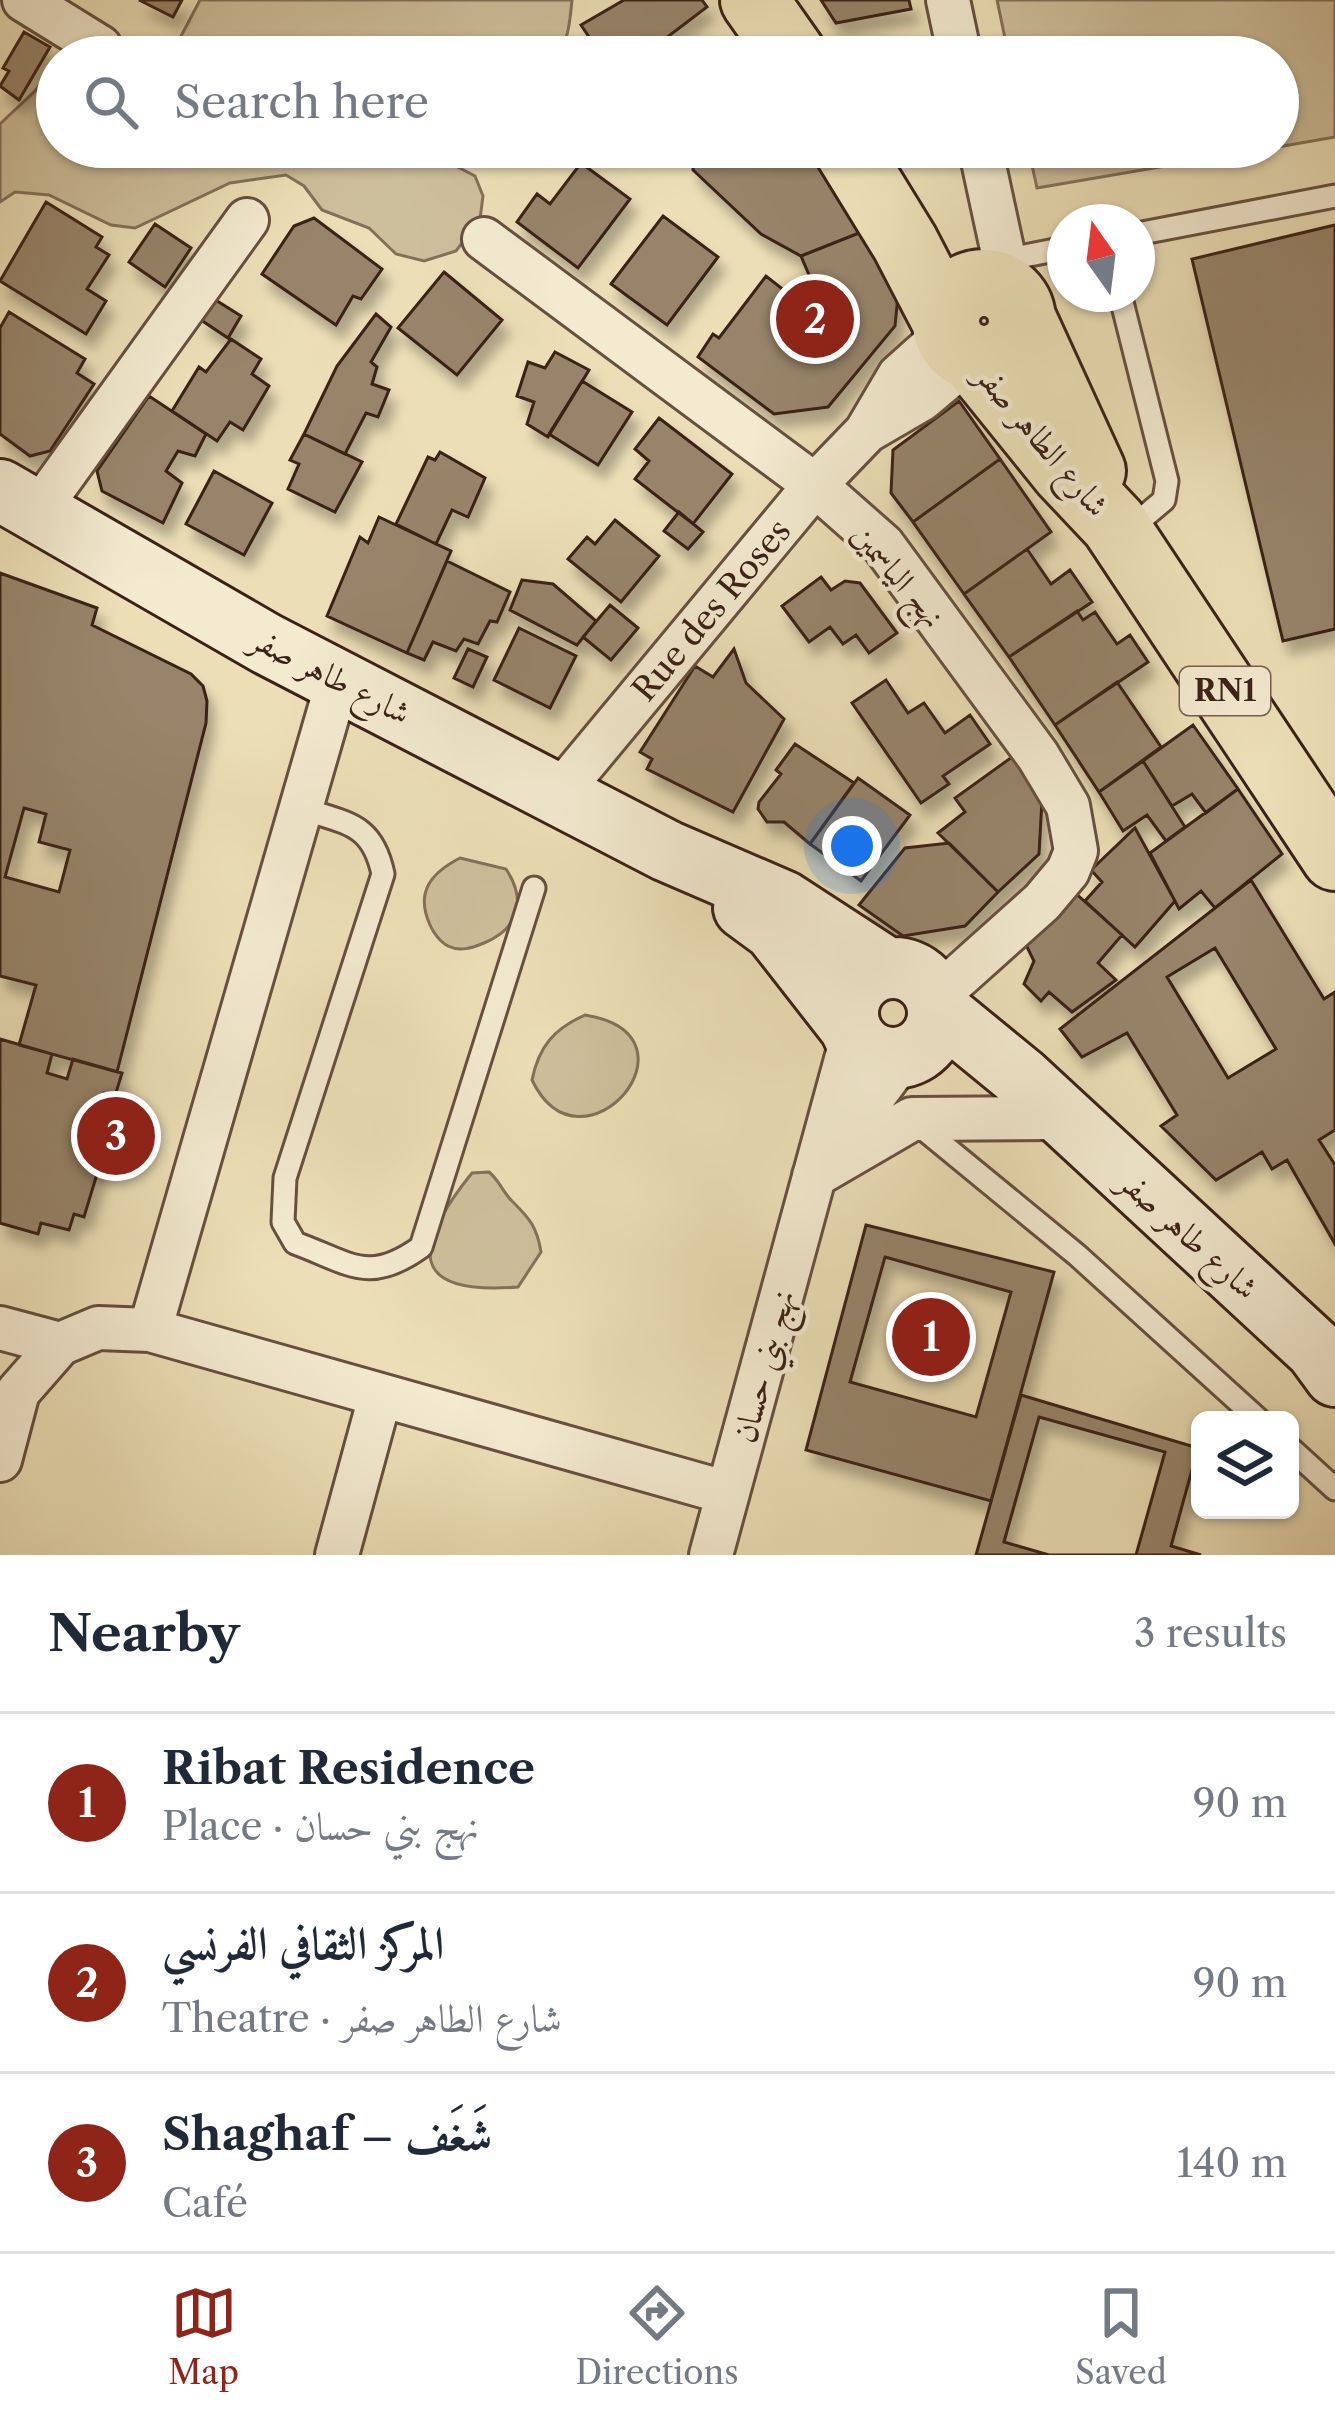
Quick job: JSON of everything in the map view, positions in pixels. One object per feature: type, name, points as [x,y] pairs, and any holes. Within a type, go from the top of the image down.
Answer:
[{"type":"main road","points":[[754,0],[779,36]]},
{"type":"main road","name":"شارع الطاهر صفر","points":[[859,168],[905,243],[986,310]]},
{"type":"main road","name":"شارع الطاهر صفر","points":[[889,168],[947,238],[1118,530],[1335,857]]},
{"type":"main road","name":"شارع طاهر صفر","points":[[18,501],[338,680],[667,850],[898,1020],[1022,1078],[1329,1362]]},
{"type":"street","points":[[24,0],[82,36]]},
{"type":"street","points":[[948,0],[956,36]]},
{"type":"street","points":[[981,168],[986,310]]},
{"type":"street","points":[[18,501],[248,220]]},
{"type":"street","name":"نهج الياسمين","points":[[484,239],[815,485],[883,545],[1038,756],[1068,806],[1076,851],[1067,871],[1042,902],[898,1020]]},
{"type":"street","name":"Rue des Roses","points":[[560,792],[815,485],[866,432],[898,376],[986,310]]},
{"type":"street","points":[[150,1330],[338,680]]},
{"type":"street","points":[[898,1020],[912,1119]]},
{"type":"street","name":"نهج بني حسان","points":[[711,1555],[814,1176],[898,1020]]},
{"type":"street","points":[[814,1176],[912,1119],[1061,1118]]},
{"type":"street","points":[[0,1328],[60,1344]]},
{"type":"street","points":[[0,1460],[18,1392],[60,1344],[98,1328],[150,1330],[728,1493]]},
{"type":"street","points":[[337,1555],[380,1397]]},
{"type":"lane","points":[[1155,231],[1335,196]]},
{"type":"lane","points":[[986,310],[1047,262]]},
{"type":"lane","points":[[1118,530],[1164,500],[1167,481],[1125,312]]},
{"type":"lane","points":[[301,808],[364,830],[377,848],[383,874],[285,1178],[283,1222],[295,1244],[374,1271],[400,1262],[421,1247],[534,888]]},
{"type":"lane","points":[[912,1119],[1077,1255],[1249,1411]]},
{"type":"lane","points":[[1299,1456],[1335,1489]]},
{"type":"shaded area","points":[[200,0],[572,0],[566,36],[181,36]]},
{"type":"shaded area","points":[[997,0],[1335,0],[1335,137],[1299,143],[1299,36],[1005,36]]},
{"type":"shaded area","points":[[36,90],[36,168],[460,168],[475,176],[483,196],[480,219],[456,251],[424,261],[396,254],[369,228],[322,210],[304,186],[286,175],[230,183],[135,228],[111,225],[49,195],[15,192],[0,202],[0,124]]},
{"type":"shaded area","points":[[1033,168],[1154,168],[1037,188]]},
{"type":"shaded area","points":[[460,858],[506,869],[517,903],[505,930],[462,949],[437,937],[424,903],[434,877]]},
{"type":"shaded area","points":[[585,1015],[621,1028],[636,1048],[636,1072],[624,1094],[604,1110],[579,1117],[554,1108],[532,1080],[550,1040]]},
{"type":"shaded area","points":[[489,1172],[528,1219],[539,1243],[541,1252],[518,1287],[455,1283],[439,1274],[431,1261],[431,1244],[452,1199],[472,1173]]},
{"type":"building","points":[[139,0],[182,0],[173,17]]},
{"type":"building","points":[[624,0],[702,0],[707,7],[669,36],[588,36],[581,25]]},
{"type":"building","points":[[821,0],[909,0],[911,9],[836,23]]},
{"type":"building","points":[[24,32],[36,39],[36,71],[19,100],[0,86],[9,71],[3,68]]},
{"type":"building","points":[[577,168],[588,168],[630,199],[578,268],[517,222],[537,194],[550,204]]},
{"type":"building","points":[[820,168],[864,231],[801,256],[761,234],[693,170]]},
{"type":"building","points":[[46,202],[102,237],[96,247],[109,255],[87,289],[106,301],[86,334],[0,281]]},
{"type":"building","points":[[663,216],[718,257],[667,325],[611,284]]},
{"type":"building","points":[[314,218],[382,269],[361,299],[353,296],[336,325],[262,274],[294,226]]},
{"type":"building","points":[[155,224],[191,248],[165,287],[129,262]]},
{"type":"building","points":[[1335,225],[1335,629],[1283,641],[1192,259]]},
{"type":"building","points":[[864,231],[899,285],[895,326],[828,407],[774,414],[698,357],[713,334],[719,338],[766,276],[799,302],[798,311],[818,312],[821,291],[801,256]]},
{"type":"building","points":[[444,272],[502,320],[457,375],[398,328]]},
{"type":"building","points":[[214,299],[241,316],[228,338],[201,320]]},
{"type":"building","points":[[9,312],[85,359],[77,373],[94,384],[50,451],[30,456],[0,434],[0,328]]},
{"type":"building","points":[[376,314],[391,327],[371,362],[377,367],[372,384],[389,390],[378,417],[366,413],[345,454],[304,434],[337,366]]},
{"type":"building","points":[[231,339],[261,359],[252,374],[269,386],[243,430],[230,422],[217,441],[172,411],[199,367],[206,372]]},
{"type":"building","points":[[555,352],[589,370],[548,437],[527,424],[534,402],[517,396],[528,362],[545,368]]},
{"type":"building","points":[[582,381],[632,412],[598,465],[549,434]]},
{"type":"building","points":[[149,396],[206,434],[195,456],[178,451],[166,471],[182,483],[163,523],[102,491],[97,471]]},
{"type":"building","points":[[959,401],[1000,459],[913,522],[891,493],[893,450]]},
{"type":"building","points":[[659,418],[732,474],[693,524],[635,479],[649,461],[635,449]]},
{"type":"building","points":[[304,434],[362,462],[335,512],[288,489],[299,464],[290,460]]},
{"type":"building","points":[[440,452],[485,478],[468,517],[452,510],[436,544],[396,524],[428,457],[435,460]]},
{"type":"building","points":[[1000,459],[1051,532],[964,594],[913,522]]},
{"type":"building","points":[[214,471],[272,503],[244,555],[186,524]]},
{"type":"building","points":[[679,512],[703,532],[688,549],[664,531]]},
{"type":"building","points":[[379,517],[451,551],[407,653],[327,616],[360,537],[368,543]]},
{"type":"building","points":[[615,520],[659,556],[621,602],[568,559],[587,537],[595,544]]},
{"type":"building","points":[[1027,549],[1051,584],[1070,570],[1092,602],[1009,657],[964,594]]},
{"type":"building","points":[[447,561],[510,592],[497,622],[490,621],[478,644],[464,639],[456,651],[433,642],[424,660],[407,653]]},
{"type":"building","points":[[0,573],[97,608],[92,625],[191,674],[203,686],[207,701],[206,723],[117,1072],[19,1045],[36,985],[0,976]],"holes":[[[24,808],[46,814],[39,842],[70,850],[59,892],[5,877]]]},
{"type":"building","points":[[821,577],[831,590],[845,581],[860,583],[897,633],[869,653],[856,635],[843,644],[830,627],[809,642],[782,606]]},
{"type":"building","points":[[522,580],[553,584],[596,621],[577,645],[510,610]]},
{"type":"building","points":[[610,605],[638,628],[611,660],[583,637]]},
{"type":"building","points":[[1077,611],[1083,620],[1095,612],[1117,644],[1130,635],[1148,662],[1055,725],[1009,657]]},
{"type":"building","points":[[519,628],[576,656],[550,708],[494,680]]},
{"type":"building","points":[[468,649],[487,657],[473,687],[454,678]]},
{"type":"building","points":[[734,649],[746,683],[784,719],[733,812],[647,769],[652,759],[640,752],[695,666],[713,677]]},
{"type":"building","points":[[886,680],[908,713],[924,703],[945,733],[970,715],[990,744],[943,776],[949,784],[921,803],[852,703]]},
{"type":"building","points":[[1117,682],[1161,747],[1099,792],[1055,725]]},
{"type":"building","points":[[1193,725],[1238,789],[1206,813],[1192,794],[1172,806],[1143,761]]},
{"type":"building","points":[[795,744],[854,783],[810,844],[784,822],[767,822],[758,809],[781,774],[776,770]]},
{"type":"building","points":[[1012,757],[1042,800],[1039,854],[998,892],[938,833],[965,812],[955,798]]},
{"type":"building","points":[[1143,761],[1185,827],[1166,841],[1147,815],[1123,831],[1099,792]]},
{"type":"building","points":[[858,778],[910,815],[861,881],[810,844]]},
{"type":"building","points":[[1238,789],[1282,854],[1215,908],[1201,891],[1179,909],[1150,853]]},
{"type":"building","points":[[1135,828],[1175,901],[1135,947],[1085,901],[1102,882],[1091,870]]},
{"type":"building","points":[[949,843],[998,892],[965,926],[903,936],[859,905],[905,848]]},
{"type":"building","points":[[1251,880],[1324,999],[1335,992],[1335,1130],[1319,1140],[1335,1165],[1335,1244],[1287,1160],[1272,1169],[1262,1152],[1216,1180],[1161,1126],[1177,1115],[1127,1033],[1082,1057],[1060,1029]],"holes":[[[1215,948],[1276,1049],[1228,1078],[1167,977]]]},
{"type":"building","points":[[1073,891],[1122,935],[1098,963],[1116,980],[1072,1012],[1049,992],[1041,1001],[1024,984],[1034,961],[1026,945]]},
{"type":"building","points":[[0,1039],[52,1054],[47,1073],[67,1079],[73,1059],[122,1073],[115,1096],[104,1093],[91,1136],[107,1141],[84,1217],[74,1214],[69,1230],[41,1223],[38,1234],[0,1223]]},
{"type":"building","points":[[866,1225],[1054,1272],[991,1501],[806,1450]]},
{"type":"building","points":[[885,1257],[1011,1292],[976,1417],[850,1382]]},
{"type":"building","points":[[1021,1395],[1191,1446],[1191,1473],[1171,1546],[1201,1555],[976,1555]]},
{"type":"building","points":[[1039,1417],[1165,1452],[1136,1555],[1049,1555],[1004,1542]]},
{"type":"place","name":"المركز الثقافي الفرنسي","points":[[815,319]]},
{"type":"place","name":"Shaghaf – شَغَف","points":[[116,1136]]},
{"type":"place","name":"Ribat Residence","points":[[931,1337]]}]
